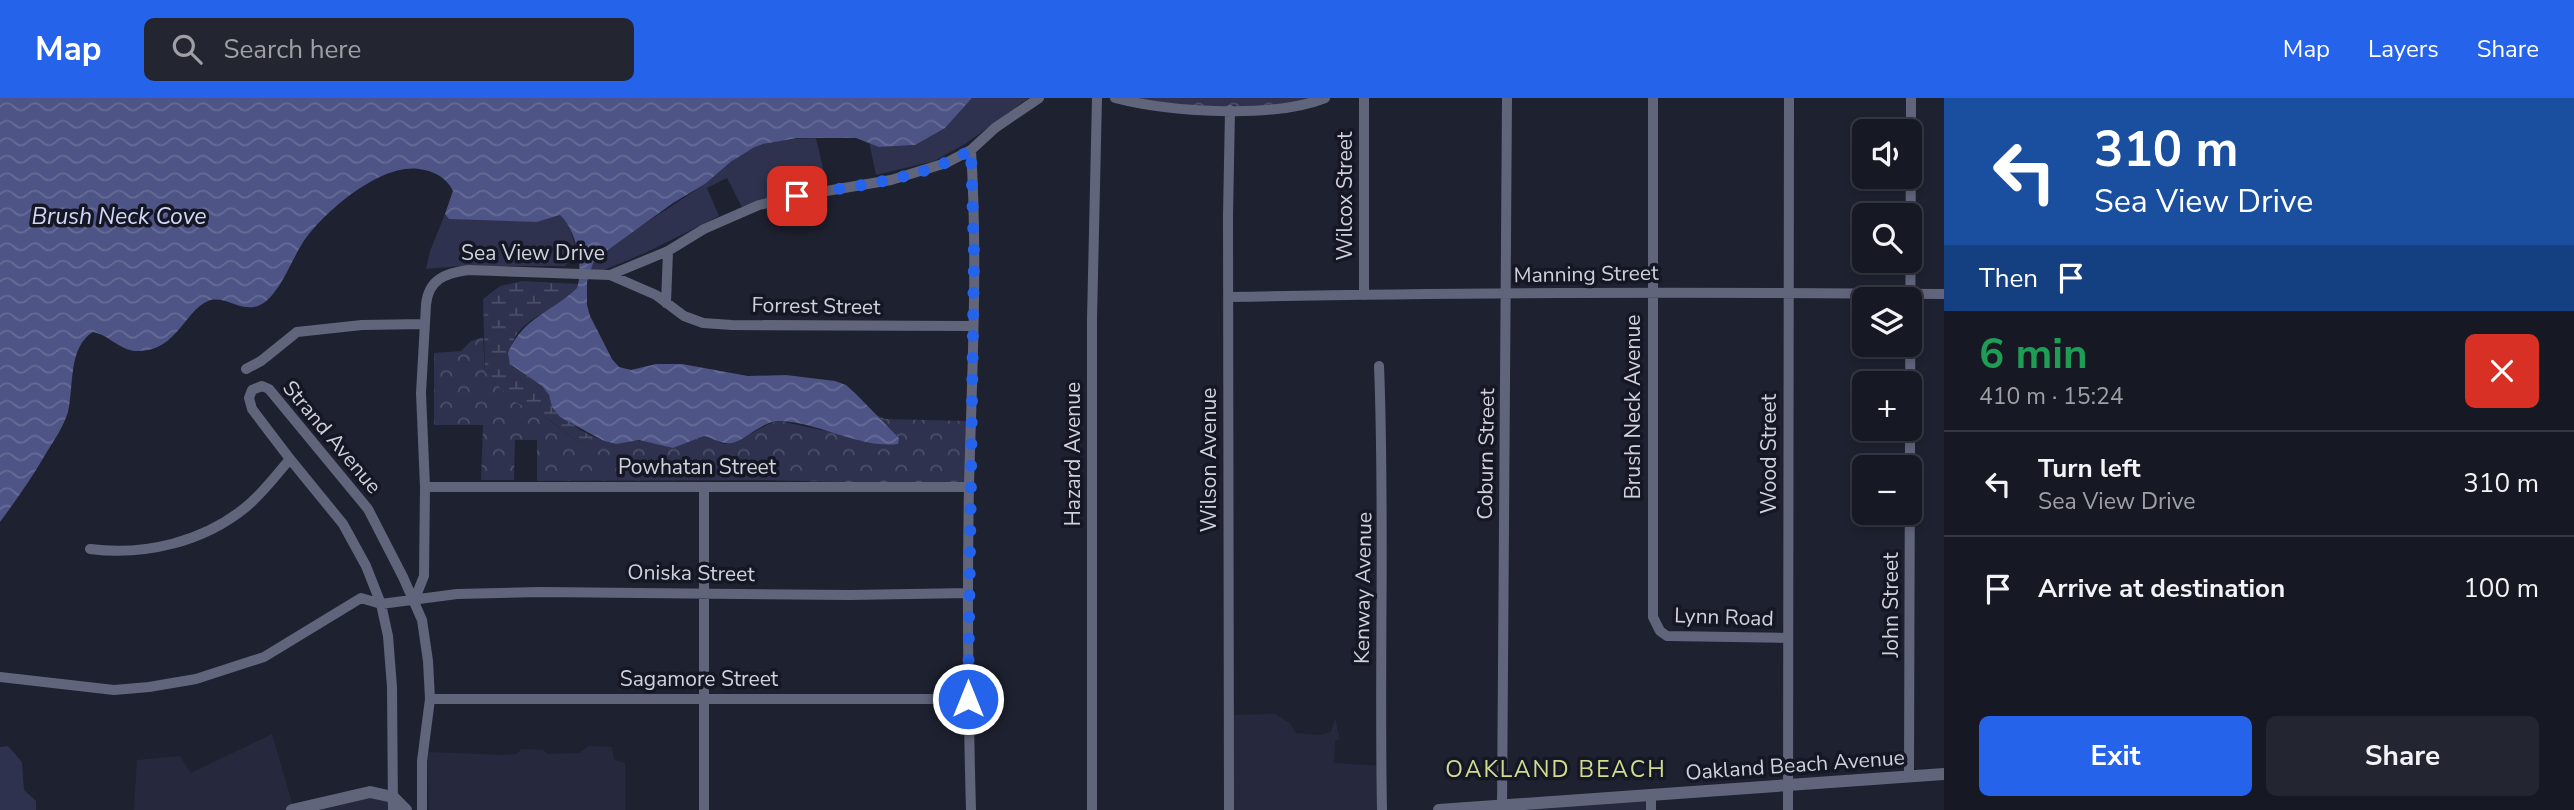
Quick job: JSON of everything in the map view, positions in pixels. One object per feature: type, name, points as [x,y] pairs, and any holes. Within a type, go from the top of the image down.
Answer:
[{"type":"street","name":"Sea View Drive","points":[[414,601],[424,576],[425,487],[421,393],[427,295],[437,280],[449,272],[511,270],[610,275],[759,205],[908,176],[946,163],[971,150],[995,128],[1039,98]]},
{"type":"street","name":"Hazard Avenue","points":[[1091,810],[1093,319],[1097,98]]},
{"type":"street","points":[[1115,98],[1153,105],[1230,110],[1300,106],[1325,98]]},
{"type":"street","name":"Wilcox Street","points":[[1364,98],[1364,295]]},
{"type":"street","name":"Coburn Street","points":[[1502,808],[1507,98]]},
{"type":"street","name":"Brush Neck Avenue","points":[[1653,98],[1652,610],[1660,631]]},
{"type":"street","name":"Wood Street","points":[[1788,810],[1789,98]]},
{"type":"street","name":"John Street","points":[[1910,287],[1911,98]]},
{"type":"street","name":"Wilson Avenue","points":[[1229,810],[1230,110]]},
{"type":"street","points":[[971,150],[974,191],[969,487],[968,699],[971,810]]},
{"type":"street","points":[[666,303],[668,250]]},
{"type":"street","name":"Forrest Street","points":[[610,275],[643,288],[684,316],[703,323],[972,326]]},
{"type":"street","name":"Manning Street","points":[[1229,297],[1653,291],[1852,293]]},
{"type":"street","name":"Manning Street","points":[[1922,294],[1944,294]]},
{"type":"street","points":[[246,369],[297,332],[362,325],[425,324]]},
{"type":"street","name":"John Street","points":[[1909,776],[1910,357]]},
{"type":"street","name":"Kenway Avenue","points":[[1378,366],[1383,500],[1380,707],[1382,810]]},
{"type":"street","name":"Strand Avenue","points":[[393,804],[390,657],[381,604],[366,565],[343,524],[252,409],[252,390],[262,386],[269,389],[368,509],[414,601]]},
{"type":"street","points":[[90,549],[138,551],[175,544],[210,531],[246,507],[290,459]]},
{"type":"street","name":"Powhatan Street","points":[[425,487],[969,487]]},
{"type":"street","points":[[704,488],[704,810]]},
{"type":"street","name":"Oniska Street","points":[[0,677],[114,690],[181,683],[264,657],[361,598],[381,604],[457,594],[540,592],[850,595],[969,593]]},
{"type":"street","points":[[414,601],[422,620],[430,699],[422,761],[422,810]]},
{"type":"street","name":"Lynn Road","points":[[1660,631],[1667,636],[1681,637],[1788,638]]},
{"type":"street","name":"Sagamore Street","points":[[430,699],[968,699]]},
{"type":"street","name":"Oakland Beach Avenue","points":[[1439,810],[1502,808],[1944,774]]},
{"type":"street","points":[[292,810],[370,792],[406,810]]},
{"type":"street","points":[[1651,795],[1651,810]]},
{"type":"shaded area","points":[[1275,714],[1291,724],[1295,733],[1320,735],[1331,732],[1335,718],[1340,739],[1335,741],[1334,763],[1382,766],[1384,810],[1230,810],[1230,715]]},
{"type":"shaded area","points":[[272,734],[294,810],[134,810],[137,760],[180,756],[191,773]]},
{"type":"shaded area","points":[[589,746],[612,747],[614,760],[625,763],[625,810],[429,810],[427,752],[503,755],[517,754],[521,749],[543,750],[547,754],[579,753]]},
{"type":"shaded area","points":[[385,789],[391,810],[300,810]]},
{"type":"shaded area","points":[[1650,796],[1653,810],[1440,810]]},
{"type":"green space","points":[[972,98],[1029,98],[965,144],[934,161],[876,175],[869,142],[879,147],[915,145]]},
{"type":"green space","points":[[1133,98],[1325,98],[1231,111]]},
{"type":"green space","points":[[816,138],[827,185],[773,196],[742,207],[727,178],[707,188],[719,216],[645,253],[604,270],[590,271],[593,260],[705,184],[742,153],[785,139]]},
{"type":"green space","points":[[445,214],[537,222],[560,215],[568,223],[580,262],[569,261],[565,266],[460,266],[426,269]]},
{"type":"green space","points":[[522,281],[579,284],[566,300],[536,317],[518,332],[512,344],[510,364],[542,386],[549,395],[552,407],[580,430],[594,437],[580,443],[547,418],[513,401],[485,372],[483,299],[500,286]]},
{"type":"green space","points":[[483,337],[485,372],[580,443],[594,437],[602,440],[652,441],[673,448],[704,436],[726,444],[780,421],[853,437],[899,438],[877,415],[885,419],[967,421],[966,486],[766,480],[537,481],[537,440],[515,440],[514,480],[481,480],[483,425],[434,425],[434,353],[461,351],[471,341]]},
{"type":"green space","points":[[8,746],[22,762],[24,790],[36,801],[36,810],[0,810],[0,747]]},
{"type":"water","name":"Brush Neck Cove","points":[[0,98],[972,98],[945,128],[915,145],[879,147],[856,138],[797,138],[753,148],[594,260],[587,282],[590,316],[612,359],[619,367],[631,370],[656,364],[682,364],[748,376],[786,375],[835,381],[846,385],[856,394],[899,438],[898,444],[869,443],[794,422],[780,421],[765,425],[731,443],[704,436],[673,448],[639,440],[616,444],[602,440],[560,417],[542,386],[510,364],[508,353],[521,331],[577,288],[579,260],[566,221],[560,215],[537,222],[449,219],[445,214],[453,191],[447,182],[430,171],[404,169],[370,182],[323,219],[302,244],[273,294],[260,305],[247,307],[221,300],[208,301],[192,313],[170,339],[150,350],[130,350],[93,332],[79,347],[64,423],[35,472],[0,522]]},
{"type":"district","name":"OAKLAND BEACH","points":[[1556,769]]},
{"type":"route","points":[[797,196],[908,176],[935,168],[971,150],[974,256],[968,699]]}]
